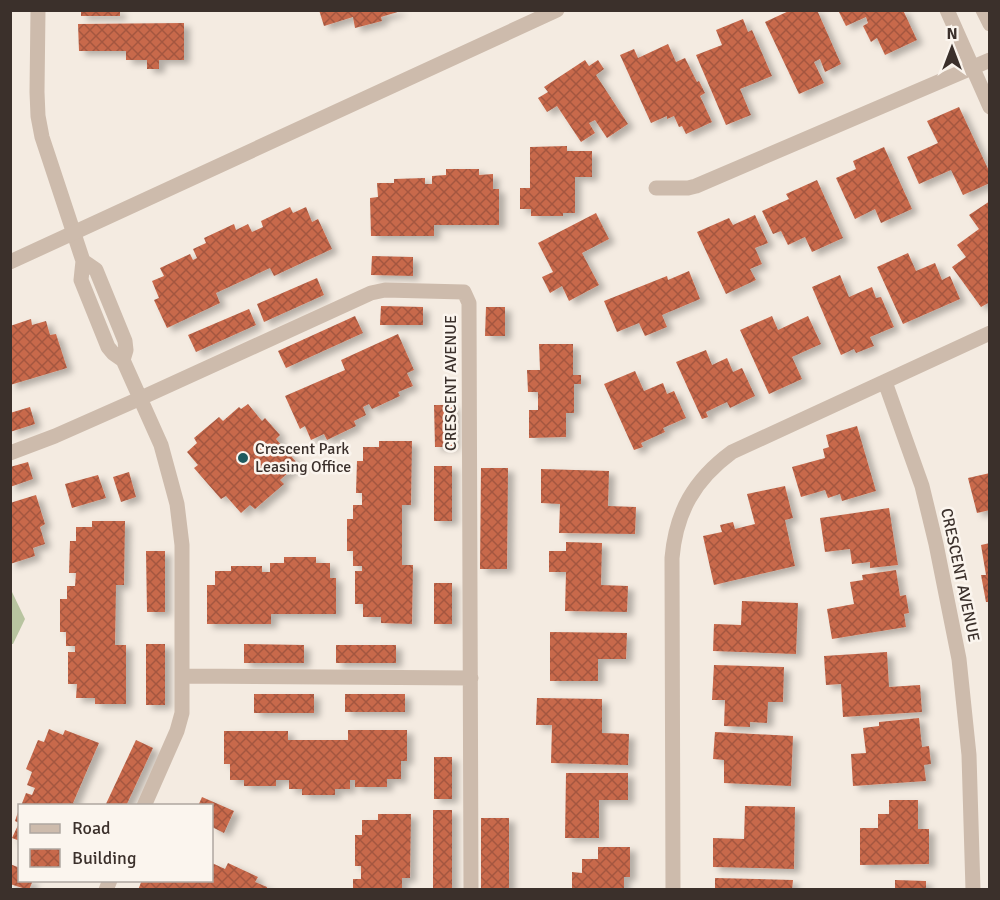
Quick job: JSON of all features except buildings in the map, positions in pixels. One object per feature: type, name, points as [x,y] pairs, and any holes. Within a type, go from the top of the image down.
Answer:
[{"type":"street","points":[[38,10],[38,116],[42,137],[83,261],[81,280],[108,347],[123,360],[141,398],[168,465],[181,526],[183,702],[180,722],[145,804]]},
{"type":"street","points":[[10,262],[557,10]]},
{"type":"street","points":[[947,10],[990,106]]},
{"type":"street","points":[[983,10],[990,24]]},
{"type":"street","points":[[656,188],[696,186],[990,60]]},
{"type":"street","name":"CRESCENT AVENUE","points":[[10,453],[141,398],[370,293],[384,290],[464,292],[469,303],[471,890]]},
{"type":"street","points":[[673,890],[672,558],[676,527],[683,508],[704,476],[732,452],[990,333]]},
{"type":"street","name":"CRESCENT AVENUE","points":[[885,382],[922,486],[959,659],[969,755],[973,890]]},
{"type":"street","points":[[184,676],[471,678]]},
{"type":"green space","points":[[12,592],[25,619],[11,644]]},
{"type":"place","name":"Crescent Park Leasing Office","points":[[243,458]]}]
